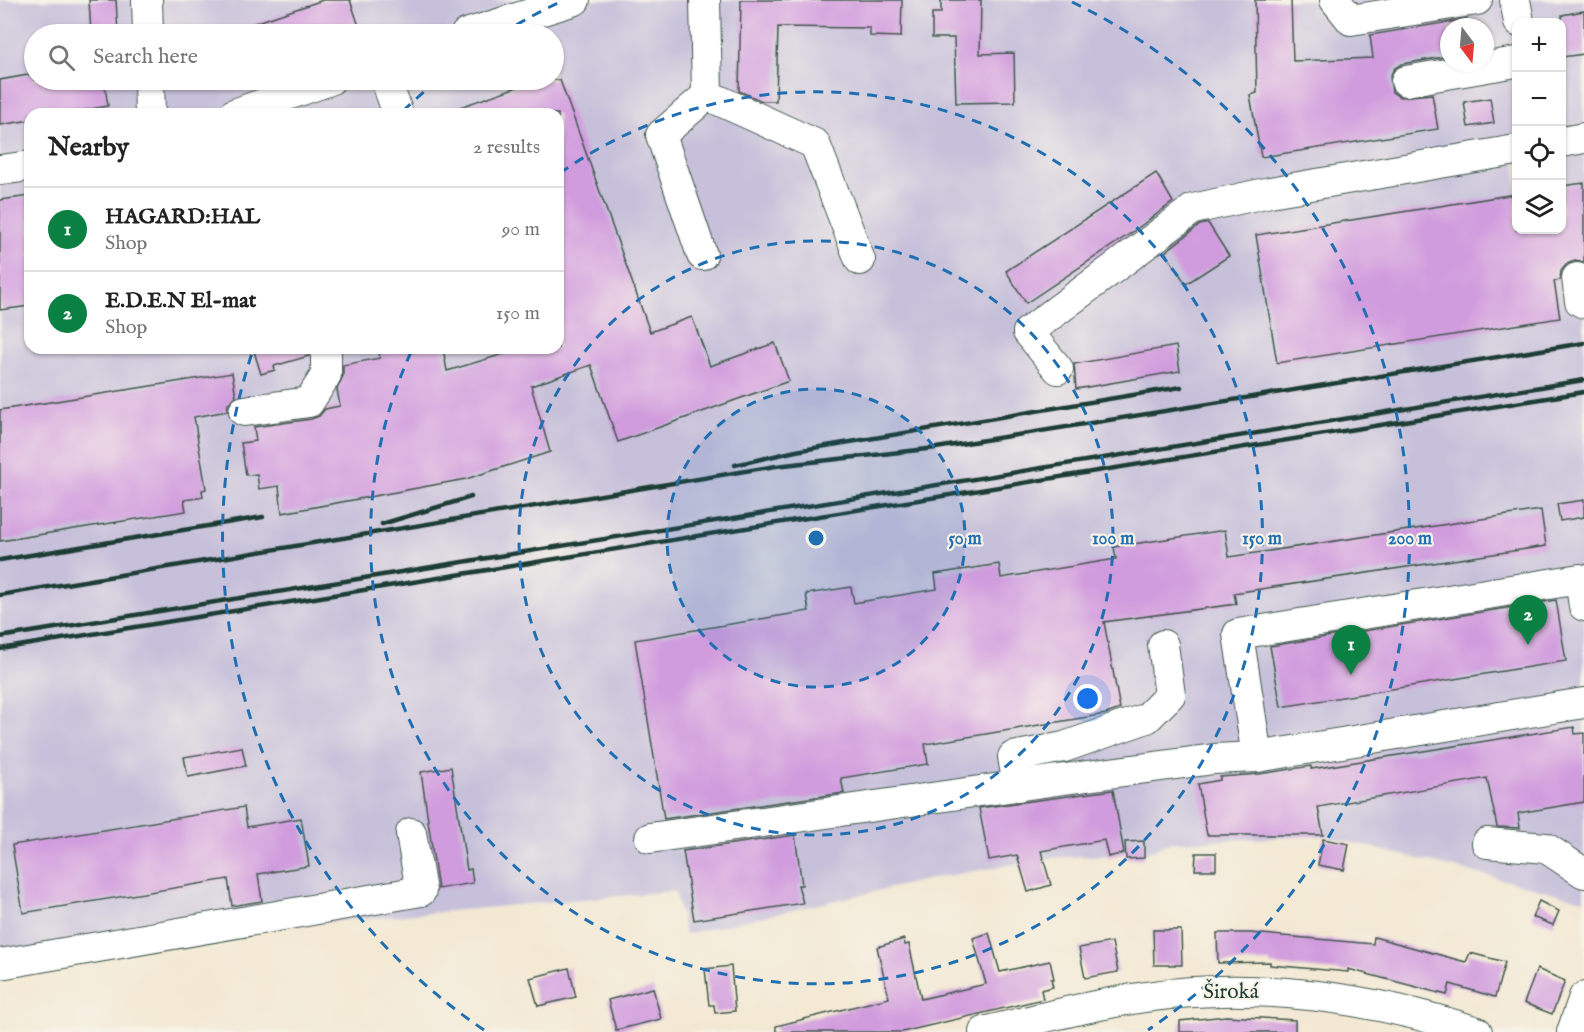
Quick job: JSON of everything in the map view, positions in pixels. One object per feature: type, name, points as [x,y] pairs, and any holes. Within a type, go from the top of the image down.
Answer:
[{"type":"street","points":[[147,0],[148,24]]},
{"type":"street","points":[[498,24],[575,0]]},
{"type":"street","points":[[705,0],[707,96]]},
{"type":"street","points":[[1335,0],[1351,20],[1477,0]]},
{"type":"street","points":[[1515,0],[1518,18]]},
{"type":"street","points":[[1406,81],[1512,63]]},
{"type":"street","points":[[149,90],[150,108]]},
{"type":"street","points":[[251,108],[302,90]]},
{"type":"street","points":[[390,90],[396,108]]},
{"type":"street","points":[[702,255],[661,135],[707,96]]},
{"type":"street","points":[[707,96],[815,144],[861,260]]},
{"type":"street","points":[[1566,141],[1584,138]]},
{"type":"street","points":[[1058,369],[1028,332],[1193,209],[1270,192],[1512,151]]},
{"type":"street","points":[[0,170],[24,167]]},
{"type":"street","points":[[244,411],[309,402],[326,375],[326,354]]},
{"type":"street","points":[[1257,757],[1238,634],[1580,579],[1584,606]]},
{"type":"street","points":[[1018,786],[1013,757],[1064,747],[1147,718],[1170,695],[1163,645]]},
{"type":"street","points":[[650,838],[1214,759],[1257,757],[1584,703]]},
{"type":"street","points":[[0,964],[421,891],[411,832]]},
{"type":"street","points":[[1487,843],[1546,848],[1584,873]]},
{"type":"street","name":"Široká","points":[[984,1032],[1145,997],[1194,992],[1253,991],[1310,995],[1362,1003],[1477,1032]]},
{"type":"street","points":[[1572,1032],[1584,997]]},
{"type":"shaded area","points":[[0,0],[1584,0],[1584,900],[1325,836],[1172,842],[1146,853],[1050,858],[940,877],[685,934],[675,891],[247,929],[0,968]]},
{"type":"building","points":[[89,0],[116,0],[117,24],[90,24]]},
{"type":"building","points":[[323,0],[350,0],[358,24],[252,24]]},
{"type":"building","points":[[741,0],[902,0],[901,37],[870,36],[870,28],[778,27],[776,101],[762,101],[739,91]]},
{"type":"building","points":[[941,0],[981,0],[980,54],[1014,53],[1015,102],[956,103],[954,38],[932,38],[932,13],[941,13]]},
{"type":"building","points":[[1255,0],[1291,0],[1293,61],[1373,58],[1370,35],[1440,23],[1440,58],[1402,64],[1395,68],[1390,76],[1392,92],[1400,97],[1432,94],[1438,129],[1261,157],[1250,95],[1257,93]]},
{"type":"building","points":[[1584,11],[1584,54],[1566,56],[1566,18],[1562,18],[1562,15]]},
{"type":"building","points":[[24,76],[24,90],[106,90],[108,106],[24,108],[24,121],[0,125],[0,80]]},
{"type":"building","points":[[509,90],[564,90],[650,332],[692,317],[710,366],[775,343],[789,381],[618,442],[591,365],[531,386],[550,452],[466,479],[282,513],[279,486],[259,489],[257,474],[246,475],[241,443],[256,441],[254,427],[311,419],[319,416],[325,409],[340,406],[337,389],[343,376],[343,365],[380,358],[379,354],[444,354],[447,371],[504,354],[564,354],[564,108],[457,108]]},
{"type":"building","points":[[1490,98],[1494,123],[1468,127],[1464,102]]},
{"type":"building","points":[[1156,173],[1173,202],[1026,303],[1006,271]]},
{"type":"building","points":[[1584,183],[1584,262],[1575,261],[1567,264],[1561,271],[1560,280],[1554,281],[1560,318],[1277,363],[1256,235],[1512,195],[1512,234],[1566,234],[1566,185]]},
{"type":"building","points":[[24,197],[24,307],[0,310],[0,200]]},
{"type":"building","points":[[1208,223],[1229,256],[1186,284],[1165,252],[1200,225]]},
{"type":"building","points":[[1176,346],[1180,371],[1076,389],[1074,364]]},
{"type":"building","points":[[255,354],[309,354],[309,356],[274,366],[275,370],[261,374]]},
{"type":"building","points":[[232,373],[236,396],[228,404],[227,411],[194,417],[206,489],[202,490],[203,497],[184,500],[186,511],[0,541],[0,410]]},
{"type":"building","points":[[1584,500],[1584,517],[1560,521],[1557,504]]},
{"type":"building","points":[[1541,510],[1546,546],[1234,593],[1236,604],[1104,622],[1120,709],[1106,714],[925,744],[928,764],[841,778],[844,793],[664,819],[635,640],[809,611],[806,594],[851,587],[854,603],[937,589],[935,574],[999,564],[1001,578],[1116,559],[1114,547],[1225,530],[1229,557]]},
{"type":"building","points":[[1556,600],[1566,661],[1281,707],[1270,646]]},
{"type":"building","points":[[1574,727],[1575,734],[1584,733],[1584,802],[1518,813],[1520,828],[1497,827],[1487,778],[1318,807],[1323,835],[1207,835],[1198,784],[1220,780],[1220,777],[1311,766],[1311,769]]},
{"type":"building","points":[[242,747],[246,766],[188,777],[184,757]]},
{"type":"building","points":[[451,767],[467,870],[471,869],[473,883],[438,889],[421,772]]},
{"type":"building","points":[[1113,790],[1124,853],[1108,857],[1104,840],[1041,851],[1051,885],[1028,892],[1017,855],[989,860],[979,808]]},
{"type":"building","points":[[244,807],[247,827],[301,818],[309,866],[258,874],[262,901],[232,906],[228,879],[23,913],[12,845]]},
{"type":"building","points":[[795,835],[802,885],[798,885],[803,903],[694,920],[683,851]]},
{"type":"building","points":[[1323,839],[1349,844],[1344,870],[1318,865]]},
{"type":"building","points":[[1144,841],[1144,858],[1126,859],[1125,842]]},
{"type":"building","points":[[1196,853],[1216,853],[1216,870],[1195,870]]},
{"type":"building","points":[[1539,901],[1559,911],[1553,925],[1532,917]]},
{"type":"building","points":[[1153,930],[1181,930],[1182,965],[1154,965]]},
{"type":"building","points":[[989,933],[1000,972],[1050,961],[1054,979],[1051,979],[1053,987],[1041,990],[1043,999],[902,1032],[776,1032],[776,1026],[889,998],[877,947],[904,939],[905,945],[909,944],[921,999],[986,984],[973,938]]},
{"type":"building","points":[[1217,933],[1250,933],[1373,944],[1374,937],[1466,962],[1470,953],[1505,962],[1495,997],[1450,984],[1447,995],[1348,969],[1348,972],[1270,965],[1270,962],[1218,963]]},
{"type":"building","points":[[1112,942],[1118,972],[1085,978],[1079,948]]},
{"type":"building","points":[[731,966],[735,1011],[715,1013],[714,1005],[709,1005],[705,969]]},
{"type":"building","points":[[569,968],[576,997],[538,1006],[530,978]]},
{"type":"building","points":[[1537,969],[1565,981],[1552,1014],[1524,1003]]},
{"type":"building","points":[[653,988],[661,1019],[616,1030],[608,1000]]},
{"type":"building","points":[[1226,1016],[1295,1020],[1295,1032],[1180,1032],[1180,1021]]},
{"type":"railway","points":[[0,595],[776,466],[936,448],[1584,343]]},
{"type":"railway","points":[[0,637],[1584,380]]},
{"type":"railway","points":[[735,465],[796,451],[1181,387]]},
{"type":"railway","points":[[0,649],[1584,392]]},
{"type":"railway","points":[[382,524],[471,497]]},
{"type":"railway","points":[[0,560],[263,517]]},
{"type":"place","name":"E.D.E.N El-mat","points":[[1528,645]]},
{"type":"place","name":"HAGARD:HAL","points":[[1351,675]]}]
